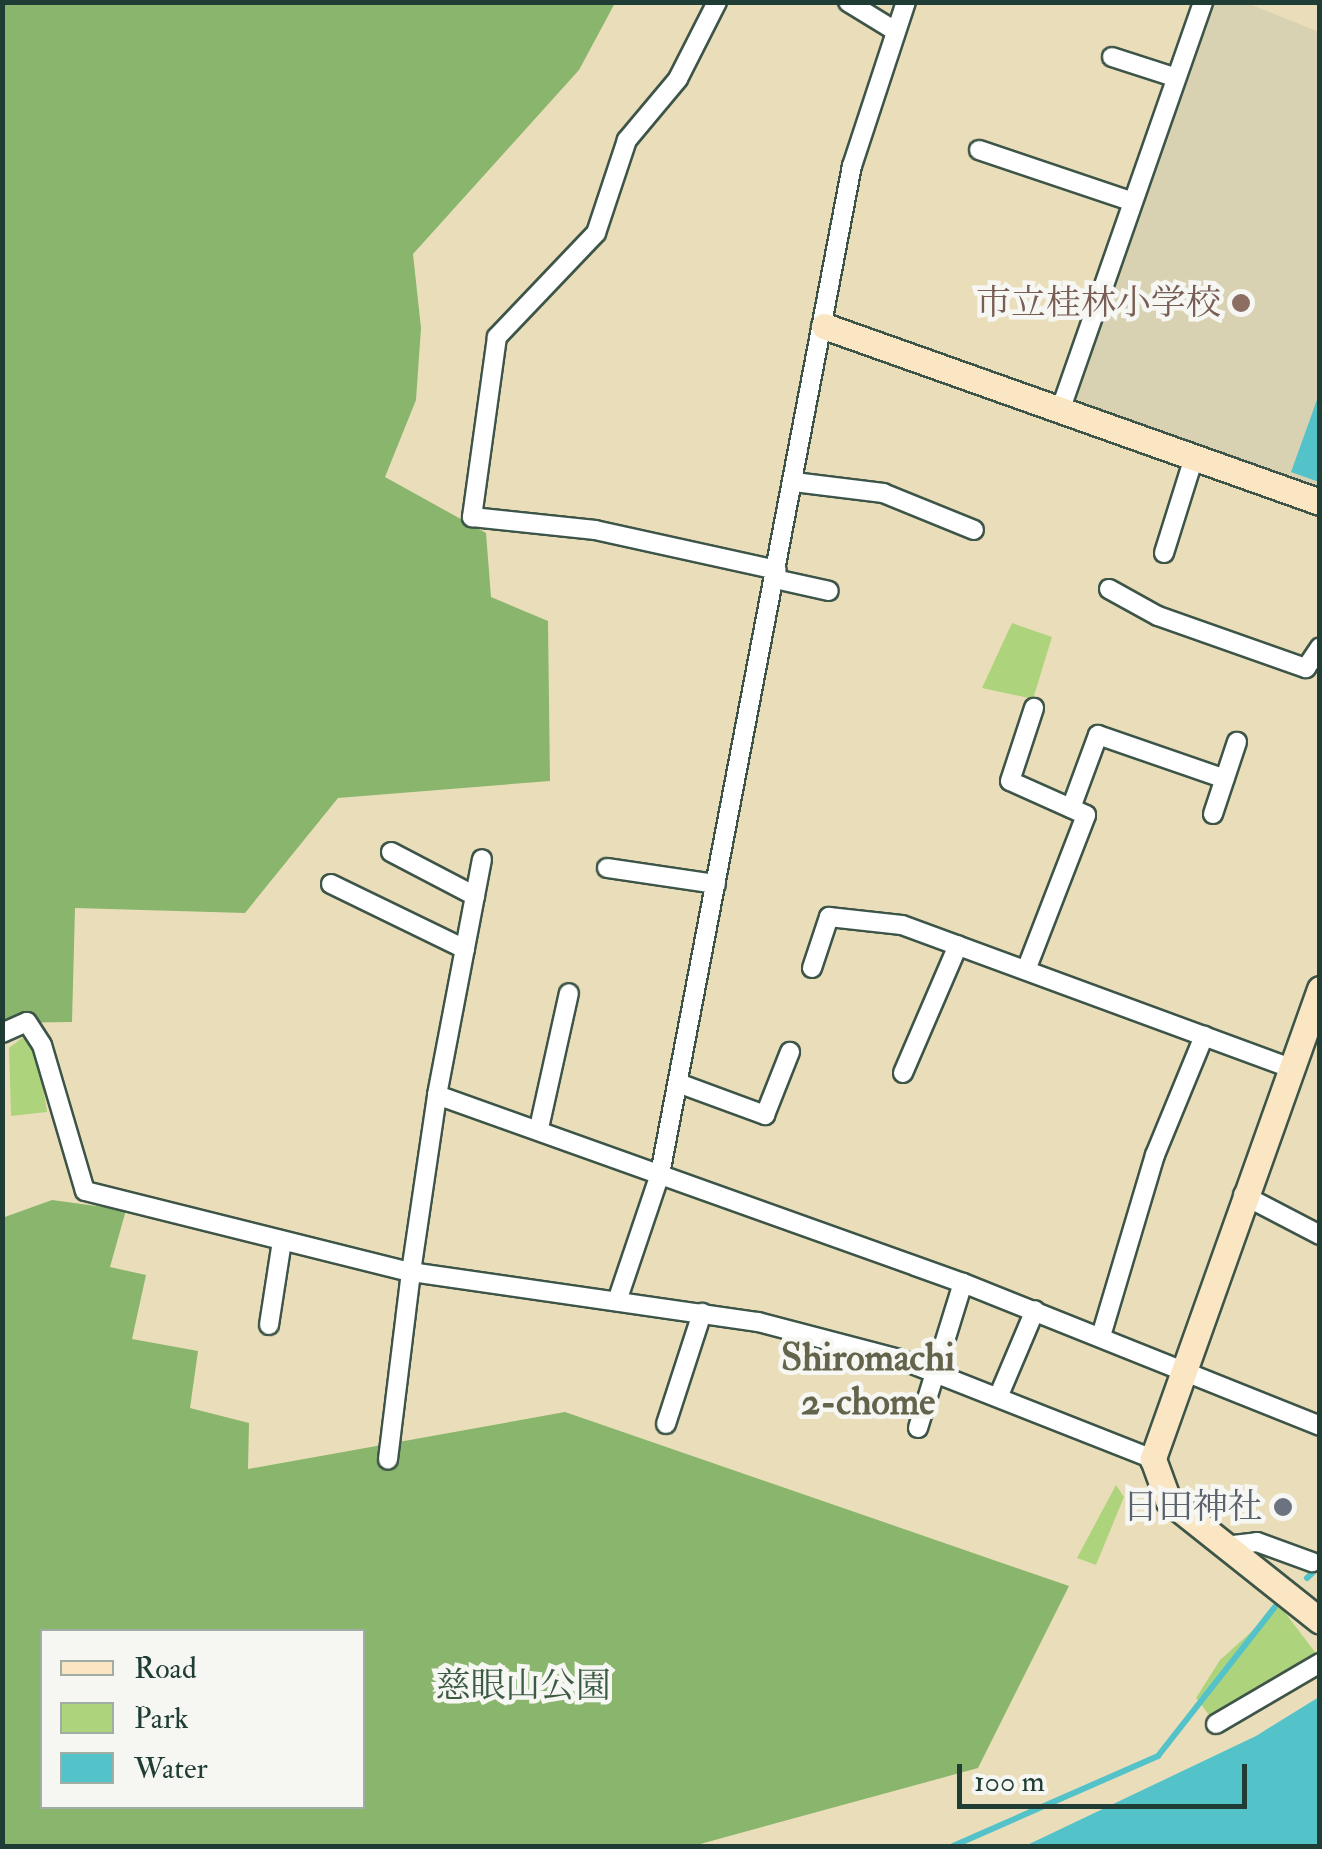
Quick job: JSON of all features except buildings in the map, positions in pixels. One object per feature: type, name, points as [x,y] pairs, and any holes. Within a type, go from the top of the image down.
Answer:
[{"type":"street","points":[[716,2],[678,79],[626,140],[596,232],[497,337],[472,517],[595,530],[829,591]]},
{"type":"street","points":[[848,2],[892,28]]},
{"type":"street","points":[[618,1300],[660,1174],[852,166],[892,28],[906,2]]},
{"type":"street","points":[[1061,408],[1128,200],[1202,2]]},
{"type":"street","points":[[1112,57],[1174,78]]},
{"type":"street","points":[[979,150],[1128,200]]},
{"type":"street","points":[[824,326],[1320,502]]},
{"type":"street","points":[[1164,553],[1194,457]]},
{"type":"street","points":[[794,482],[883,493],[974,530]]},
{"type":"street","points":[[1109,588],[1158,616],[1306,668],[1320,647]]},
{"type":"street","points":[[1026,970],[1086,814],[1010,781],[1034,708]]},
{"type":"street","points":[[1071,808],[1098,734],[1225,779]]},
{"type":"street","points":[[1213,814],[1237,742]]},
{"type":"street","points":[[392,852],[475,896]]},
{"type":"street","points":[[388,1460],[436,1095],[438,1051],[465,949],[482,859]]},
{"type":"street","points":[[607,868],[716,884]]},
{"type":"street","points":[[331,884],[465,949]]},
{"type":"street","points":[[812,968],[829,917],[902,924],[1290,1068]]},
{"type":"street","points":[[903,1073],[958,945]]},
{"type":"street","points":[[1320,989],[1179,1368],[1153,1458],[1168,1500],[1320,1621]]},
{"type":"street","points":[[538,1128],[569,993]]},
{"type":"street","points":[[2,1033],[27,1022],[42,1045],[85,1191],[412,1272],[702,1314],[933,1372],[1153,1458]]},
{"type":"street","points":[[1100,1336],[1156,1155],[1204,1036]]},
{"type":"street","points":[[678,1082],[765,1115],[790,1052]]},
{"type":"street","points":[[436,1095],[538,1128],[964,1283],[1320,1426]]},
{"type":"street","points":[[1243,1195],[1320,1235]]},
{"type":"street","points":[[268,1325],[282,1241]]},
{"type":"street","points":[[918,1428],[964,1283]]},
{"type":"street","points":[[998,1396],[1035,1310]]},
{"type":"street","points":[[666,1424],[702,1314]]},
{"type":"street","points":[[1226,1546],[1257,1542],[1312,1562]]},
{"type":"street","points":[[1216,1724],[1320,1663]]},
{"type":"shaded area","points":[[1210,3],[1247,3],[1319,32],[1319,488],[1073,401]]},
{"type":"green space","points":[[2,3],[615,3],[579,70],[413,254],[421,328],[416,400],[385,477],[486,533],[491,597],[548,621],[550,781],[338,798],[245,913],[75,908],[72,1022],[3,1023]]},
{"type":"green space","points":[[1012,623],[1052,637],[1033,699],[982,688]]},
{"type":"green space","points":[[22,1038],[37,1045],[47,1112],[11,1116],[9,1048]]},
{"type":"green space","name":"慈眼山公園","points":[[52,1200],[126,1210],[110,1267],[146,1275],[132,1339],[198,1351],[190,1408],[249,1423],[248,1469],[565,1412],[1069,1586],[978,1768],[693,1846],[3,1846],[2,1218]]},
{"type":"green space","points":[[1116,1485],[1124,1497],[1096,1565],[1077,1558]]},
{"type":"green space","points":[[1280,1606],[1318,1656],[1213,1720],[1196,1698],[1220,1660]]},
{"type":"water","points":[[1320,398],[1319,482],[1291,472]]},
{"type":"water","points":[[1319,1697],[1319,1846],[1025,1846],[1256,1736]]},
{"type":"waterway","points":[[1307,1578],[1320,1566]]},
{"type":"waterway","points":[[953,1846],[1158,1756],[1275,1607]]},
{"type":"place","name":"市立桂林小学校","points":[[1241,303]]},
{"type":"place","name":"日田神社","points":[[1283,1507]]},
{"type":"district","name":"Shiromachi 2-chome","points":[[868,1381]]}]
